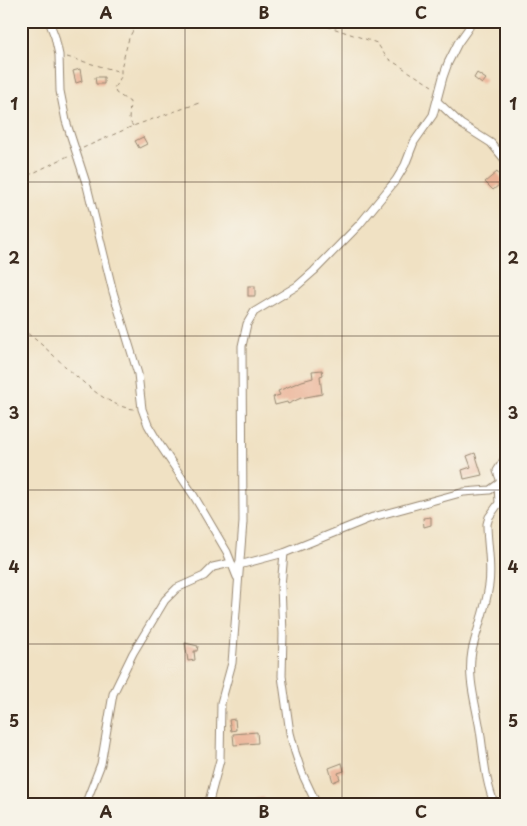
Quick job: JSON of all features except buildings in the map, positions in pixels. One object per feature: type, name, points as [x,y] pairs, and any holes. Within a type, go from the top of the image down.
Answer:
[{"type":"street","points":[[49,21],[59,55],[60,91],[66,121],[87,186],[113,292],[138,374],[142,409],[148,425],[158,442],[235,564]]},
{"type":"street","points":[[208,805],[220,760],[221,703],[232,663],[238,578],[235,564],[242,522],[242,346],[247,324],[254,312],[297,286],[314,271],[369,213],[396,180],[405,165],[414,142],[433,115],[448,63],[471,21]]},
{"type":"street","points":[[438,102],[461,124],[491,143],[506,161]]},
{"type":"street","points":[[495,805],[488,785],[472,694],[471,666],[472,652],[489,585],[487,524],[489,517],[499,503],[502,483],[497,471],[506,457]]},
{"type":"street","points":[[86,805],[101,764],[113,694],[133,653],[165,600],[177,588],[204,576],[213,567],[284,553],[373,517],[464,492],[490,490],[502,483]]},
{"type":"street","points":[[284,553],[281,586],[282,676],[290,733],[295,752],[302,773],[317,805]]},
{"type":"path","points":[[133,126],[128,120],[130,102],[114,90],[114,86],[121,77],[129,38],[138,21]]},
{"type":"path","points":[[312,21],[377,42],[387,58],[439,90]]},
{"type":"path","points":[[59,55],[121,72]]},
{"type":"path","points":[[21,179],[133,126],[199,103]]},
{"type":"path","points":[[21,329],[39,340],[68,368],[107,400],[123,407],[142,409]]}]
